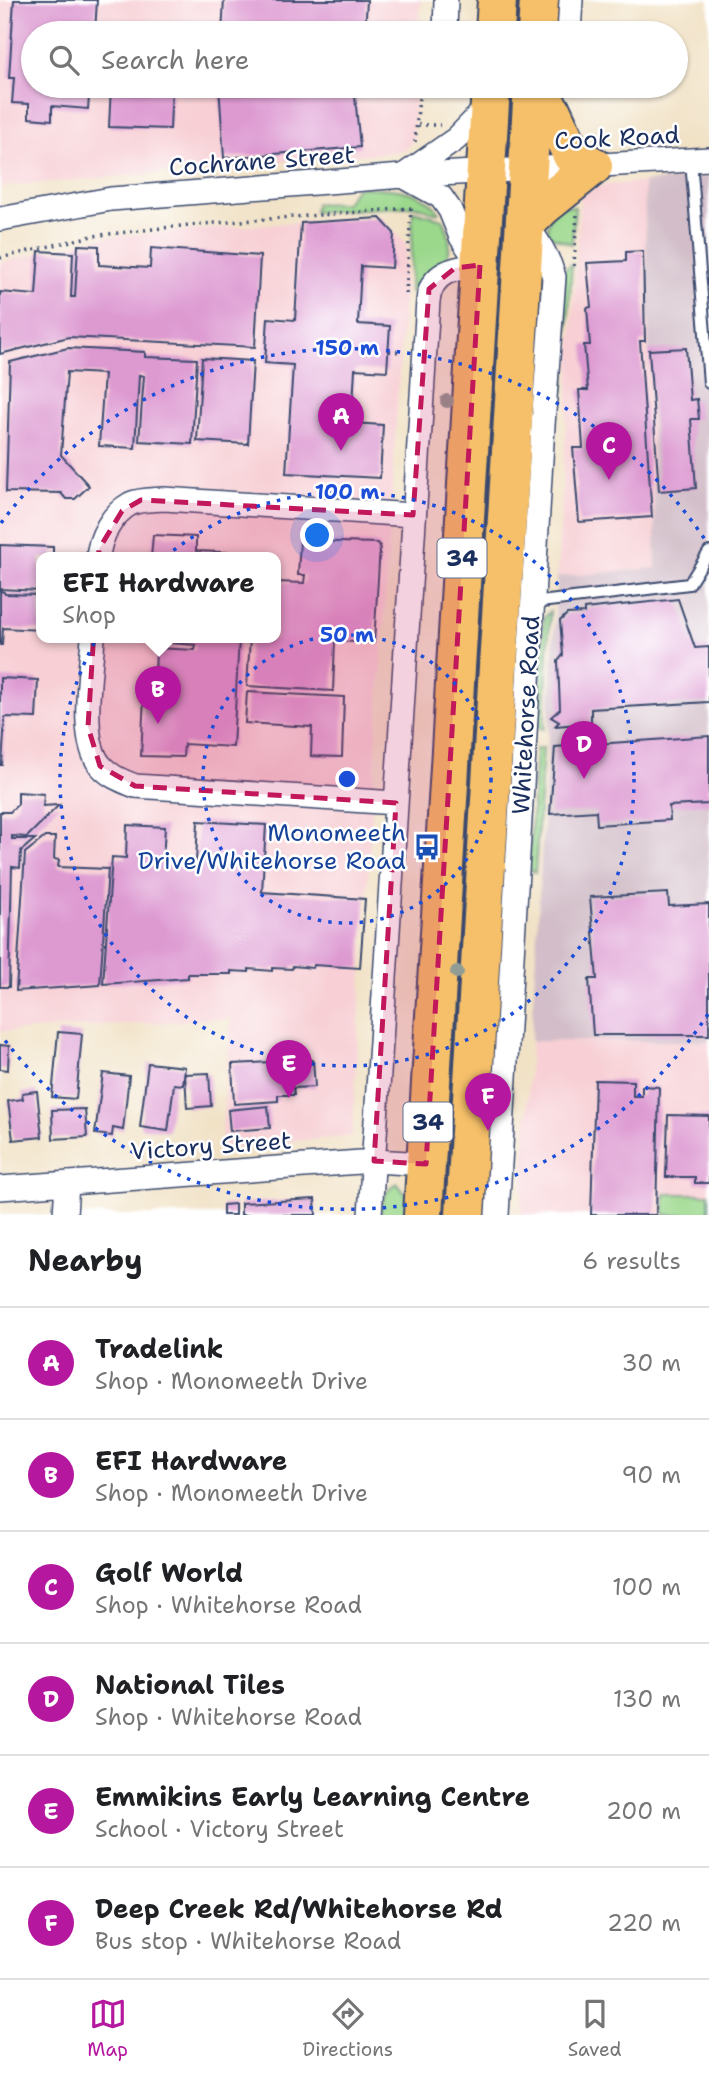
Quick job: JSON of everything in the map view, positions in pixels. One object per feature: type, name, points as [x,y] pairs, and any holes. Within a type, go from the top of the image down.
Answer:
[{"type":"highway","points":[[496,21],[497,0]]},
{"type":"highway","points":[[538,21],[539,0]]},
{"type":"highway","name":"34","points":[[423,1215],[486,173],[486,98]]},
{"type":"highway","name":"Whitehorse Road","points":[[465,1215],[500,889],[525,224],[534,98]]},
{"type":"highway","points":[[525,224],[542,206],[593,166],[572,155],[543,98]]},
{"type":"street","points":[[445,21],[446,0]]},
{"type":"street","points":[[570,21],[571,0]]},
{"type":"street","points":[[370,1215],[429,289],[441,276],[455,268],[480,265],[461,237],[450,210],[441,197],[403,176],[456,139],[482,98]]},
{"type":"street","name":"Cook Road","points":[[529,170],[700,159]]},
{"type":"street","name":"Cochrane Street","points":[[0,219],[111,199],[403,176],[529,170]]},
{"type":"street","name":"Whitehorse Road","points":[[497,1215],[500,889],[532,603],[554,277],[549,260],[537,238],[525,224]]},
{"type":"street","points":[[99,552],[108,527],[130,504],[141,500],[164,499],[413,515]]},
{"type":"street","points":[[93,643],[88,727],[90,748],[100,766],[115,778],[135,786],[396,803]]},
{"type":"street","name":"Victory Street","points":[[0,1188],[374,1161],[426,1164]]},
{"type":"street","points":[[65,1215],[67,1183]]},
{"type":"lane","points":[[700,159],[709,383]]},
{"type":"lane","points":[[532,603],[690,584],[709,552]]},
{"type":"path","points":[[418,124],[419,98]]},
{"type":"path","points":[[0,258],[92,236],[189,225],[411,208]]},
{"type":"path","points":[[388,351],[403,352]]},
{"type":"highlighted area","points":[[480,265],[426,1164],[374,1161],[396,803],[135,786],[100,766],[88,727],[99,549],[122,511],[141,500],[413,515],[429,289],[455,268]]},
{"type":"shaded area","points":[[0,0],[421,0],[420,21],[21,21],[21,98],[415,98],[413,139],[405,151],[0,187]]},
{"type":"shaded area","points":[[709,177],[709,1041],[531,1041],[557,577],[656,568],[644,182]]},
{"type":"shaded area","points":[[644,182],[656,569],[557,577],[580,197],[595,186]]},
{"type":"shaded area","points":[[380,216],[407,245],[352,1136],[220,1148],[231,1018],[0,1032],[0,263],[101,237]]},
{"type":"shaded area","points":[[531,1041],[709,1041],[709,1215],[521,1215]]},
{"type":"green space","points":[[357,187],[412,193],[422,197],[439,212],[417,206],[314,212],[316,204],[346,203]]},
{"type":"green space","points":[[556,205],[575,207],[572,244],[550,236],[548,232],[549,220]]},
{"type":"green space","points":[[413,211],[443,219],[450,242],[446,260],[416,290],[410,292]]},
{"type":"green space","points":[[572,264],[564,390],[557,390],[565,285],[563,270]]},
{"type":"green space","points":[[550,611],[544,729],[538,727],[544,618]]},
{"type":"green space","points":[[543,748],[535,873],[529,869],[536,749]]},
{"type":"green space","points":[[449,1033],[461,1034],[449,1215],[438,1215]]},
{"type":"green space","points":[[397,1183],[405,1194],[409,1215],[380,1215],[384,1196]]},
{"type":"green space","points":[[665,1194],[709,1194],[709,1215],[664,1215]]},
{"type":"building","points":[[14,0],[97,0],[96,21],[21,21],[21,98],[89,98],[88,109],[52,106],[52,120],[29,118],[29,104],[12,103],[14,78],[9,78]]},
{"type":"building","points":[[224,0],[367,0],[366,21],[223,21]]},
{"type":"building","points":[[110,98],[171,98],[170,129],[109,127]]},
{"type":"building","points":[[220,98],[355,98],[360,147],[224,158]]},
{"type":"building","points":[[380,218],[394,233],[392,268],[361,266],[358,324],[390,326],[387,371],[355,369],[352,423],[383,425],[380,478],[286,473],[293,365],[265,363],[268,318],[295,320],[301,223]]},
{"type":"building","points":[[78,245],[99,246],[99,265],[150,268],[151,248],[260,256],[255,347],[69,337],[0,354],[0,292],[36,295],[39,251],[73,253],[71,297],[75,297]]},
{"type":"building","points":[[643,251],[645,341],[640,341],[652,517],[579,522],[573,448],[583,448],[579,390],[588,390],[584,345],[590,345],[587,308],[591,307],[587,263],[626,261],[626,252]]},
{"type":"building","points":[[68,348],[145,352],[145,357],[197,359],[192,444],[139,441],[144,376],[139,375],[135,448],[99,446],[104,374],[67,372],[61,455],[89,486],[75,499],[66,499],[61,493],[6,492],[10,362]]},
{"type":"building","points":[[686,348],[690,400],[697,399],[699,419],[691,419],[696,488],[659,491],[649,350]]},
{"type":"building","points":[[202,358],[253,361],[248,444],[197,441]]},
{"type":"building","points":[[153,535],[196,537],[196,551],[220,552],[152,552]]},
{"type":"building","points":[[300,541],[377,543],[380,546],[374,643],[335,641],[333,691],[247,686],[250,643],[281,643],[281,582],[304,583],[305,575],[298,575]]},
{"type":"building","points":[[0,545],[53,547],[53,552],[36,552],[36,591],[0,589]]},
{"type":"building","points":[[0,591],[5,594],[36,595],[36,630],[3,628],[0,645]]},
{"type":"building","points":[[678,599],[695,648],[709,647],[709,702],[591,709],[591,723],[555,726],[559,722],[551,717],[560,709],[558,661],[563,655],[560,621],[567,614],[584,613],[584,609]]},
{"type":"building","points":[[170,643],[239,643],[233,747],[184,744],[183,757],[141,756],[145,677],[155,677],[156,648],[195,650],[196,645]]},
{"type":"building","points":[[0,678],[38,680],[36,718],[5,717],[2,765],[0,765]]},
{"type":"building","points":[[247,692],[344,697],[342,757],[311,756],[312,727],[245,723]]},
{"type":"building","points":[[709,736],[709,804],[669,806],[670,820],[597,825],[596,811],[550,814],[555,747]]},
{"type":"building","points":[[18,792],[44,794],[43,806],[59,805],[27,837],[12,836],[12,839],[35,839],[21,851],[20,868],[12,867],[9,987],[0,987],[0,812],[10,812],[18,804]]},
{"type":"building","points":[[198,821],[266,825],[262,892],[365,899],[360,968],[293,966],[292,969],[272,968],[272,971],[249,969],[249,972],[231,971],[231,974],[188,974],[188,978],[103,984],[112,857],[126,858],[127,825],[165,827],[163,861],[196,863]]},
{"type":"building","points":[[45,837],[55,837],[54,859],[59,860],[58,867],[108,869],[100,985],[16,991],[25,853]]},
{"type":"building","points":[[668,893],[669,906],[709,904],[709,1035],[593,1035],[589,979],[597,979],[590,897]]},
{"type":"building","points":[[58,1032],[82,1034],[76,1099],[52,1097]]},
{"type":"building","points":[[0,1045],[9,1046],[8,1070],[0,1069]]},
{"type":"building","points":[[313,1060],[315,1087],[293,1088],[294,1095],[278,1095],[278,1101],[234,1104],[232,1064]]},
{"type":"building","points":[[148,1063],[185,1067],[183,1085],[174,1084],[168,1131],[140,1127]]},
{"type":"building","points":[[103,1073],[129,1076],[123,1130],[113,1128],[112,1136],[95,1134]]},
{"type":"building","points":[[209,1073],[211,1106],[187,1108],[185,1074]]},
{"type":"building","points":[[595,1080],[633,1081],[633,1096],[642,1096],[642,1086],[659,1087],[656,1215],[591,1215]]},
{"type":"building","points":[[37,1091],[42,1137],[13,1140],[8,1101],[23,1099],[22,1093]]},
{"type":"building","points":[[268,1106],[270,1128],[230,1131],[228,1110]]},
{"type":"building","points":[[85,1109],[87,1137],[53,1139],[52,1110]]},
{"type":"building","points":[[668,1115],[709,1116],[709,1183],[695,1183],[695,1177],[666,1177]]},
{"type":"building","points":[[315,1199],[316,1215],[241,1215],[241,1203]]},
{"type":"building","points":[[235,1204],[235,1215],[223,1215],[223,1205]]},
{"type":"place","name":"Tradelink","points":[[341,451]]},
{"type":"place","name":"Golf World","points":[[609,480]]},
{"type":"place","name":"EFI Hardware","points":[[158,724]]},
{"type":"place","name":"National Tiles","points":[[584,779]]},
{"type":"place","name":"Monomeeth Drive/Whitehorse Road","points":[[427,847]]},
{"type":"place","name":"Emmikins Early Learning Centre","points":[[289,1098]]},
{"type":"place","name":"Deep Creek Rd/Whitehorse Rd","points":[[488,1131]]}]
